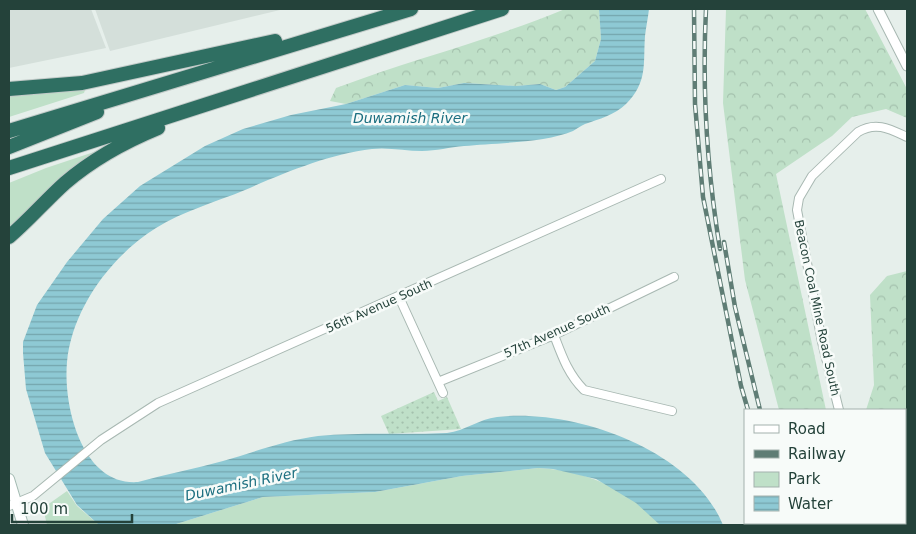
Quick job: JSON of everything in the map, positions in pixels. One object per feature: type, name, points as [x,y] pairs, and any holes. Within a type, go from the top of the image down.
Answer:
[{"type":"highway","points":[[9,131],[411,9]]},
{"type":"highway","points":[[9,168],[502,9]]},
{"type":"highway","points":[[9,89],[82,83],[376,19]]},
{"type":"highway","points":[[9,237],[64,184],[106,153],[137,137],[186,117],[323,68]]},
{"type":"highway","points":[[9,147],[195,74]]},
{"type":"main road","points":[[9,479],[12,505],[23,525]]},
{"type":"street","points":[[878,9],[907,66]]},
{"type":"street","name":"Beacon Coal Mine Road South","points":[[839,409],[822,342],[798,224],[800,198],[812,176],[858,132],[867,126],[884,127],[907,137]]},
{"type":"street","name":"56th Avenue South","points":[[12,505],[33,496],[101,440],[158,403],[661,179]]},
{"type":"street","name":"57th Avenue South","points":[[438,382],[554,335],[674,277]]},
{"type":"street","points":[[399,297],[443,393]]},
{"type":"street","points":[[554,335],[566,366],[584,390],[672,411]]},
{"type":"shaded area","points":[[91,9],[106,48],[9,68],[9,10]]},
{"type":"shaded area","points":[[95,9],[279,9],[280,10],[110,51]]},
{"type":"green space","points":[[565,9],[599,9],[601,39],[595,61],[565,87],[556,90],[540,84],[516,86],[464,83],[438,88],[405,85],[346,104],[330,101],[336,88],[509,30]]},
{"type":"green space","points":[[726,9],[865,9],[907,89],[907,118],[886,109],[852,117],[832,136],[776,174],[826,409],[779,409],[745,280],[723,103]]},
{"type":"green space","points":[[85,90],[84,93],[9,117],[9,96]]},
{"type":"green space","points":[[100,150],[9,229],[9,183]]},
{"type":"green space","points":[[907,271],[907,525],[876,524],[906,524],[906,409],[866,409],[874,385],[870,295],[887,276]]},
{"type":"green space","points":[[434,392],[438,401],[447,397],[461,429],[389,434],[381,416]]},
{"type":"green space","points":[[538,468],[589,477],[605,484],[635,501],[660,525],[173,525],[263,497],[375,492],[462,476]]},
{"type":"green space","points":[[67,491],[77,506],[99,525],[47,525],[43,508]]},
{"type":"water","name":"Duwamish River","points":[[599,9],[649,9],[641,80],[633,96],[622,108],[612,114],[585,124],[573,131],[548,138],[427,151],[378,149],[340,155],[291,171],[188,212],[166,222],[139,240],[109,269],[96,286],[85,304],[70,342],[67,380],[73,420],[80,440],[90,457],[103,471],[119,480],[138,482],[212,464],[282,443],[318,436],[447,433],[497,417],[527,416],[560,419],[594,427],[627,439],[658,455],[685,475],[708,498],[723,525],[660,525],[636,503],[596,479],[553,469],[538,468],[462,476],[375,492],[263,497],[173,525],[99,525],[77,505],[45,453],[26,389],[23,342],[37,305],[67,262],[103,219],[140,186],[205,146],[243,129],[291,115],[346,104],[405,85],[438,88],[464,83],[516,86],[540,84],[556,90],[565,87],[595,61],[601,39]]},
{"type":"railway","points":[[694,9],[695,104],[703,197],[741,386],[748,409]]},
{"type":"railway","points":[[706,9],[705,99],[709,159],[720,249]]},
{"type":"railway","points":[[724,242],[735,307],[760,409]]}]
